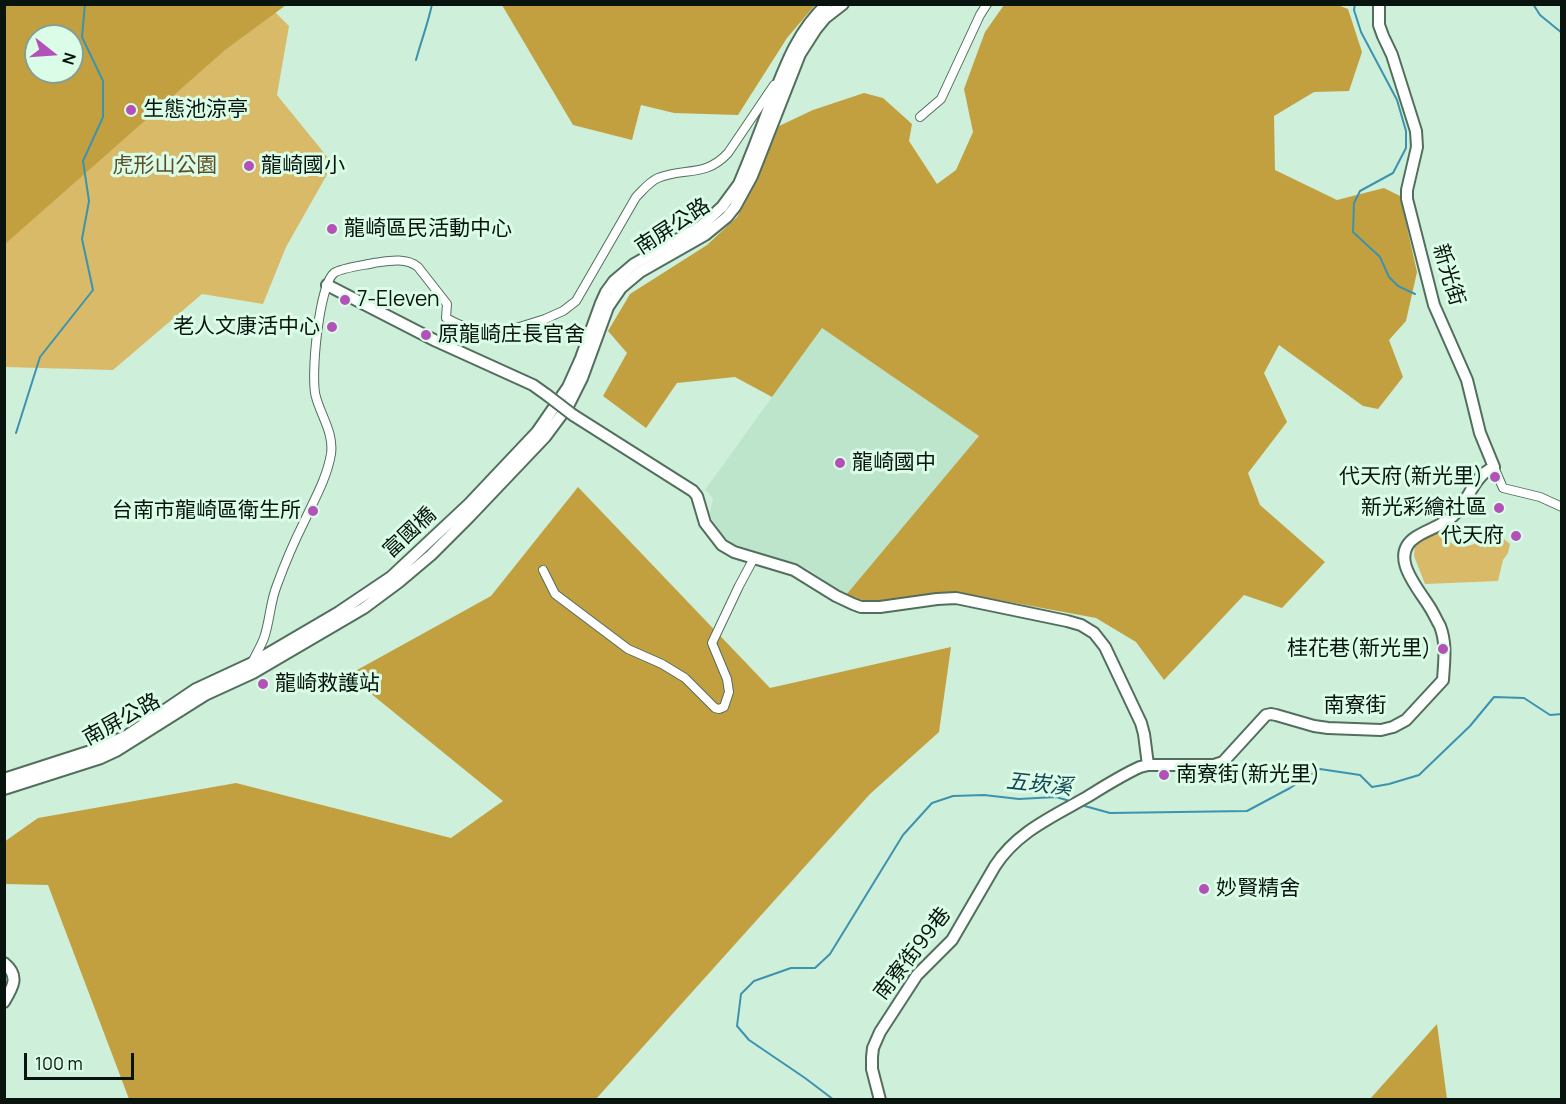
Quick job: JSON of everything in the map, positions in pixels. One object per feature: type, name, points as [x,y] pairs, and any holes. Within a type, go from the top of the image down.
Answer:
[{"type":"street","name":"南屏公路","points":[[551,421],[581,358],[601,303],[614,281],[634,264],[701,226],[722,207],[739,184],[788,60],[806,27],[827,4]]},
{"type":"street","name":"南屏公路","points":[[551,421],[568,406],[576,392],[608,307],[621,288],[640,272],[705,235],[727,217],[735,207],[752,176],[800,54],[825,18],[843,4]]},
{"type":"street","points":[[920,117],[941,99],[987,4]]},
{"type":"street","name":"新光街","points":[[1379,7],[1379,25],[1392,56],[1416,131],[1416,147],[1407,199],[1434,304],[1467,380],[1480,433],[1503,488],[1540,497],[1562,507]]},
{"type":"street","points":[[252,668],[264,637],[276,588],[299,531],[322,486],[331,454],[330,435],[316,397],[313,379],[318,323],[331,276],[338,271],[370,264],[404,261],[418,267],[447,304],[446,318],[458,324],[469,328],[513,329],[545,320],[576,301],[636,197],[645,187],[659,178],[709,168],[720,161],[728,153],[782,73],[800,54]]},
{"type":"street","points":[[327,285],[436,342],[533,385],[573,415],[693,491],[697,496],[705,523],[722,546],[734,552],[794,570],[836,596],[861,607],[896,606],[956,598],[1081,625],[1094,633],[1105,647],[1141,723],[1146,741],[1148,765]]},
{"type":"street","name":"富國橋","points":[[252,668],[280,652],[391,577],[469,504],[551,421]]},
{"type":"street","name":"南寮街","points":[[1148,765],[1214,765],[1223,762],[1266,715],[1271,714],[1328,728],[1381,730],[1406,720],[1443,680],[1445,642],[1440,626],[1410,578],[1406,568],[1406,549],[1409,542],[1417,536],[1452,518],[1464,504],[1472,486],[1484,471],[1494,467]]},
{"type":"street","points":[[543,570],[555,594],[628,649],[662,664],[685,678],[715,708],[719,709],[724,707],[729,692],[727,679],[712,643],[754,558]]},
{"type":"street","name":"南屏公路","points":[[4,779],[100,748],[128,735],[206,684],[252,668]]},
{"type":"street","name":"南屏公路","points":[[4,789],[101,758],[116,751],[252,668]]},
{"type":"street","name":"南寮街99巷","points":[[880,1100],[872,1069],[872,1058],[873,1048],[880,1032],[917,975],[952,940],[1002,856],[1017,839],[1044,822],[1133,770],[1148,765]]},
{"type":"street","points":[[4,963],[12,969],[14,975],[14,983],[4,1002]]},
{"type":"shaded area","points":[[5,4],[286,4],[225,50],[5,244]]},
{"type":"shaded area","points":[[1335,4],[1348,9],[1362,52],[1349,91],[1314,92],[1274,116],[1275,170],[1337,200],[1384,188],[1400,196],[1417,272],[1406,321],[1389,340],[1403,377],[1378,409],[1363,406],[1279,345],[1264,373],[1287,422],[1248,473],[1260,505],[1325,562],[1282,608],[1244,595],[1164,680],[1136,642],[1096,618],[955,592],[869,602],[846,595],[979,436],[822,328],[772,397],[735,377],[677,383],[646,428],[603,396],[627,353],[608,331],[630,294],[707,245],[737,217],[757,179],[779,126],[813,110],[864,93],[883,98],[912,124],[909,141],[937,184],[956,170],[973,132],[964,89],[985,32],[1004,5]]},
{"type":"shaded area","points":[[502,5],[815,5],[787,38],[738,115],[674,113],[641,105],[632,140],[573,125]]},
{"type":"shaded area","name":"龍崎國中","points":[[822,328],[980,436],[846,595],[808,569],[736,546],[718,532],[710,514],[713,498],[705,490]]},
{"type":"shaded area","points":[[578,487],[770,688],[951,647],[939,732],[870,794],[596,1099],[129,1099],[48,885],[5,884],[4,842],[38,818],[236,783],[451,838],[503,801],[348,675],[491,596]]},
{"type":"shaded area","points":[[1437,1024],[1447,1099],[1370,1099]]},
{"type":"green space","name":"虎形山公園","points":[[5,5],[268,5],[289,26],[277,95],[333,164],[286,247],[263,304],[202,294],[113,370],[5,367]]},
{"type":"green space","points":[[1436,530],[1448,541],[1464,547],[1498,534],[1510,544],[1498,581],[1425,584],[1414,556],[1415,544]]},
{"type":"waterway","points":[[16,433],[40,357],[93,290],[82,239],[89,201],[83,161],[103,117],[103,81],[82,37],[85,4]]},
{"type":"waterway","points":[[416,60],[432,4]]},
{"type":"waterway","points":[[1355,4],[1354,10],[1361,32],[1397,100],[1406,131],[1406,148],[1393,173],[1360,191],[1354,203],[1353,232],[1380,257],[1389,277],[1398,286],[1415,294]]},
{"type":"waterway","points":[[1533,4],[1540,15],[1562,33]]},
{"type":"waterway","name":"五崁溪","points":[[1081,805],[1110,813],[1247,811],[1320,769],[1360,775],[1372,787],[1419,775],[1470,726],[1494,697],[1524,698],[1550,715],[1562,714]]},
{"type":"waterway","name":"五崁溪","points":[[834,1100],[749,1040],[737,1026],[741,994],[754,981],[791,968],[815,968],[830,954],[903,835],[932,803],[953,796],[984,795],[1019,799],[1056,797],[1070,801]]},
{"type":"place","name":"生態池涼亭","points":[[131,110]]},
{"type":"place","name":"龍崎國小","points":[[249,166]]},
{"type":"place","name":"龍崎區民活動中心","points":[[332,229]]},
{"type":"place","name":"7-Eleven","points":[[345,300]]},
{"type":"place","name":"老人文康活中心","points":[[332,327]]},
{"type":"place","name":"原龍崎庄長官舍","points":[[426,335]]},
{"type":"place","name":"龍崎國中","points":[[840,463]]},
{"type":"place","name":"代天府(新光里)","points":[[1495,477]]},
{"type":"place","name":"新光彩繪社區","points":[[1499,508]]},
{"type":"place","name":"台南市龍崎區衛生所","points":[[313,511]]},
{"type":"place","name":"代天府","points":[[1516,536]]},
{"type":"place","name":"桂花巷(新光里)","points":[[1443,649]]},
{"type":"place","name":"龍崎救護站","points":[[263,684]]},
{"type":"place","name":"南寮街(新光里)","points":[[1164,775]]},
{"type":"place","name":"妙賢精舍","points":[[1204,889]]}]
